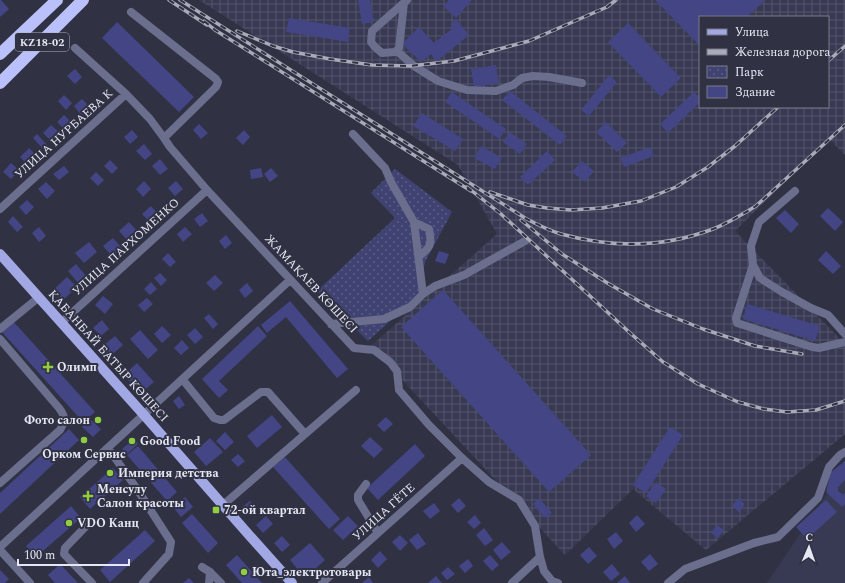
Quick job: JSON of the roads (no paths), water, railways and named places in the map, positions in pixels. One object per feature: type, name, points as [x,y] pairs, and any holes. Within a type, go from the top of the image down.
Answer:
[{"type":"highway","name":"KZ18-02","points":[[0,54],[57,0]]},
{"type":"highway","name":"KZ18-02","points":[[0,83],[83,0]]},
{"type":"main road","name":"ҚАБАНБАЙ БАТЫР КӨШЕСІ","points":[[0,254],[292,583]]},
{"type":"street","points":[[397,51],[382,52],[375,47],[371,42],[372,31],[406,1]]},
{"type":"street","points":[[397,51],[400,44],[406,1]]},
{"type":"street","points":[[132,12],[218,82],[216,87],[164,138]]},
{"type":"street","name":"ЖАМАҚАЕВ КӨШЕСІ","points":[[75,48],[126,94],[150,119],[170,147],[207,190],[354,348],[374,350],[390,362],[397,371],[399,390],[429,425],[489,482],[519,500],[535,526],[544,571],[552,581],[558,583]]},
{"type":"street","points":[[397,51],[414,66],[438,81],[467,90],[496,91],[513,85],[522,78],[533,76],[549,77],[582,83]]},
{"type":"street","name":"УЛИЦА НУРБАЕВА К","points":[[0,209],[126,94]]},
{"type":"street","points":[[353,134],[384,168],[414,222],[423,294]]},
{"type":"street","name":"УЛИЦА ПАРХОМЕНКО","points":[[61,323],[207,190]]},
{"type":"street","points":[[795,191],[759,222],[751,246],[753,265],[760,278],[811,308],[828,315],[845,334]]},
{"type":"street","points":[[414,222],[429,229],[431,240],[427,251],[419,256]]},
{"type":"street","points":[[331,324],[384,319],[410,307],[423,294],[435,286],[464,275],[525,242]]},
{"type":"street","points":[[753,265],[736,318],[737,323],[812,348],[819,348],[845,342]]},
{"type":"street","points":[[30,583],[0,549],[290,280]]},
{"type":"street","points":[[0,329],[38,298]]},
{"type":"street","points":[[0,339],[64,414],[64,422],[60,430],[0,483]]},
{"type":"street","points":[[183,380],[214,418],[220,420],[224,420],[261,392],[268,392],[305,434]]},
{"type":"street","points":[[223,505],[356,390]]},
{"type":"street","points":[[108,448],[137,489],[171,542],[169,554],[143,583]]},
{"type":"street","points":[[668,583],[685,569],[754,542],[778,537],[818,498],[829,466],[845,452]]},
{"type":"street","name":"УЛИЦА ГЁТЕ","points":[[322,583],[462,458]]},
{"type":"street","points":[[366,484],[358,495],[358,500],[378,533]]},
{"type":"street","points":[[91,520],[64,548],[64,554],[92,583]]},
{"type":"street","points":[[512,583],[540,557]]},
{"type":"street","points":[[202,567],[210,572],[221,583]]},
{"type":"street","points":[[208,583],[210,572]]},
{"type":"railway","points":[[169,0],[207,25]]},
{"type":"railway","points":[[180,0],[525,218],[551,231],[580,239],[618,244],[656,243],[675,240],[719,227],[756,206],[845,125]]},
{"type":"railway","points":[[237,31],[273,46],[293,52],[372,65],[410,66],[454,61],[529,41],[607,7],[616,0]]},
{"type":"railway","points":[[204,21],[215,30],[471,191]]},
{"type":"railway","points":[[829,60],[845,46]]},
{"type":"railway","points":[[490,192],[528,205],[571,210],[602,208],[641,201],[676,187],[708,167],[735,146],[777,108]]},
{"type":"railway","points":[[467,187],[501,214],[663,362],[698,384],[738,402],[764,409],[787,412],[816,410],[845,401]]},
{"type":"railway","points":[[521,220],[562,254],[609,284],[653,309],[703,329],[755,346],[802,354]]},
{"type":"place","name":"Олимп","points":[[48,367]]},
{"type":"place","name":"Фото салон","points":[[98,420]]},
{"type":"place","name":"Орком Сервис","points":[[84,440]]},
{"type":"place","name":"Good Food","points":[[132,441]]},
{"type":"place","name":"Империя детства","points":[[110,473]]},
{"type":"place","name":"Менсулу Салон красоты","points":[[88,496]]},
{"type":"place","name":"72-ой квартал","points":[[216,510]]},
{"type":"place","name":"VDO Канц","points":[[69,523]]},
{"type":"place","name":"Юта_электротовары","points":[[244,572]]}]
